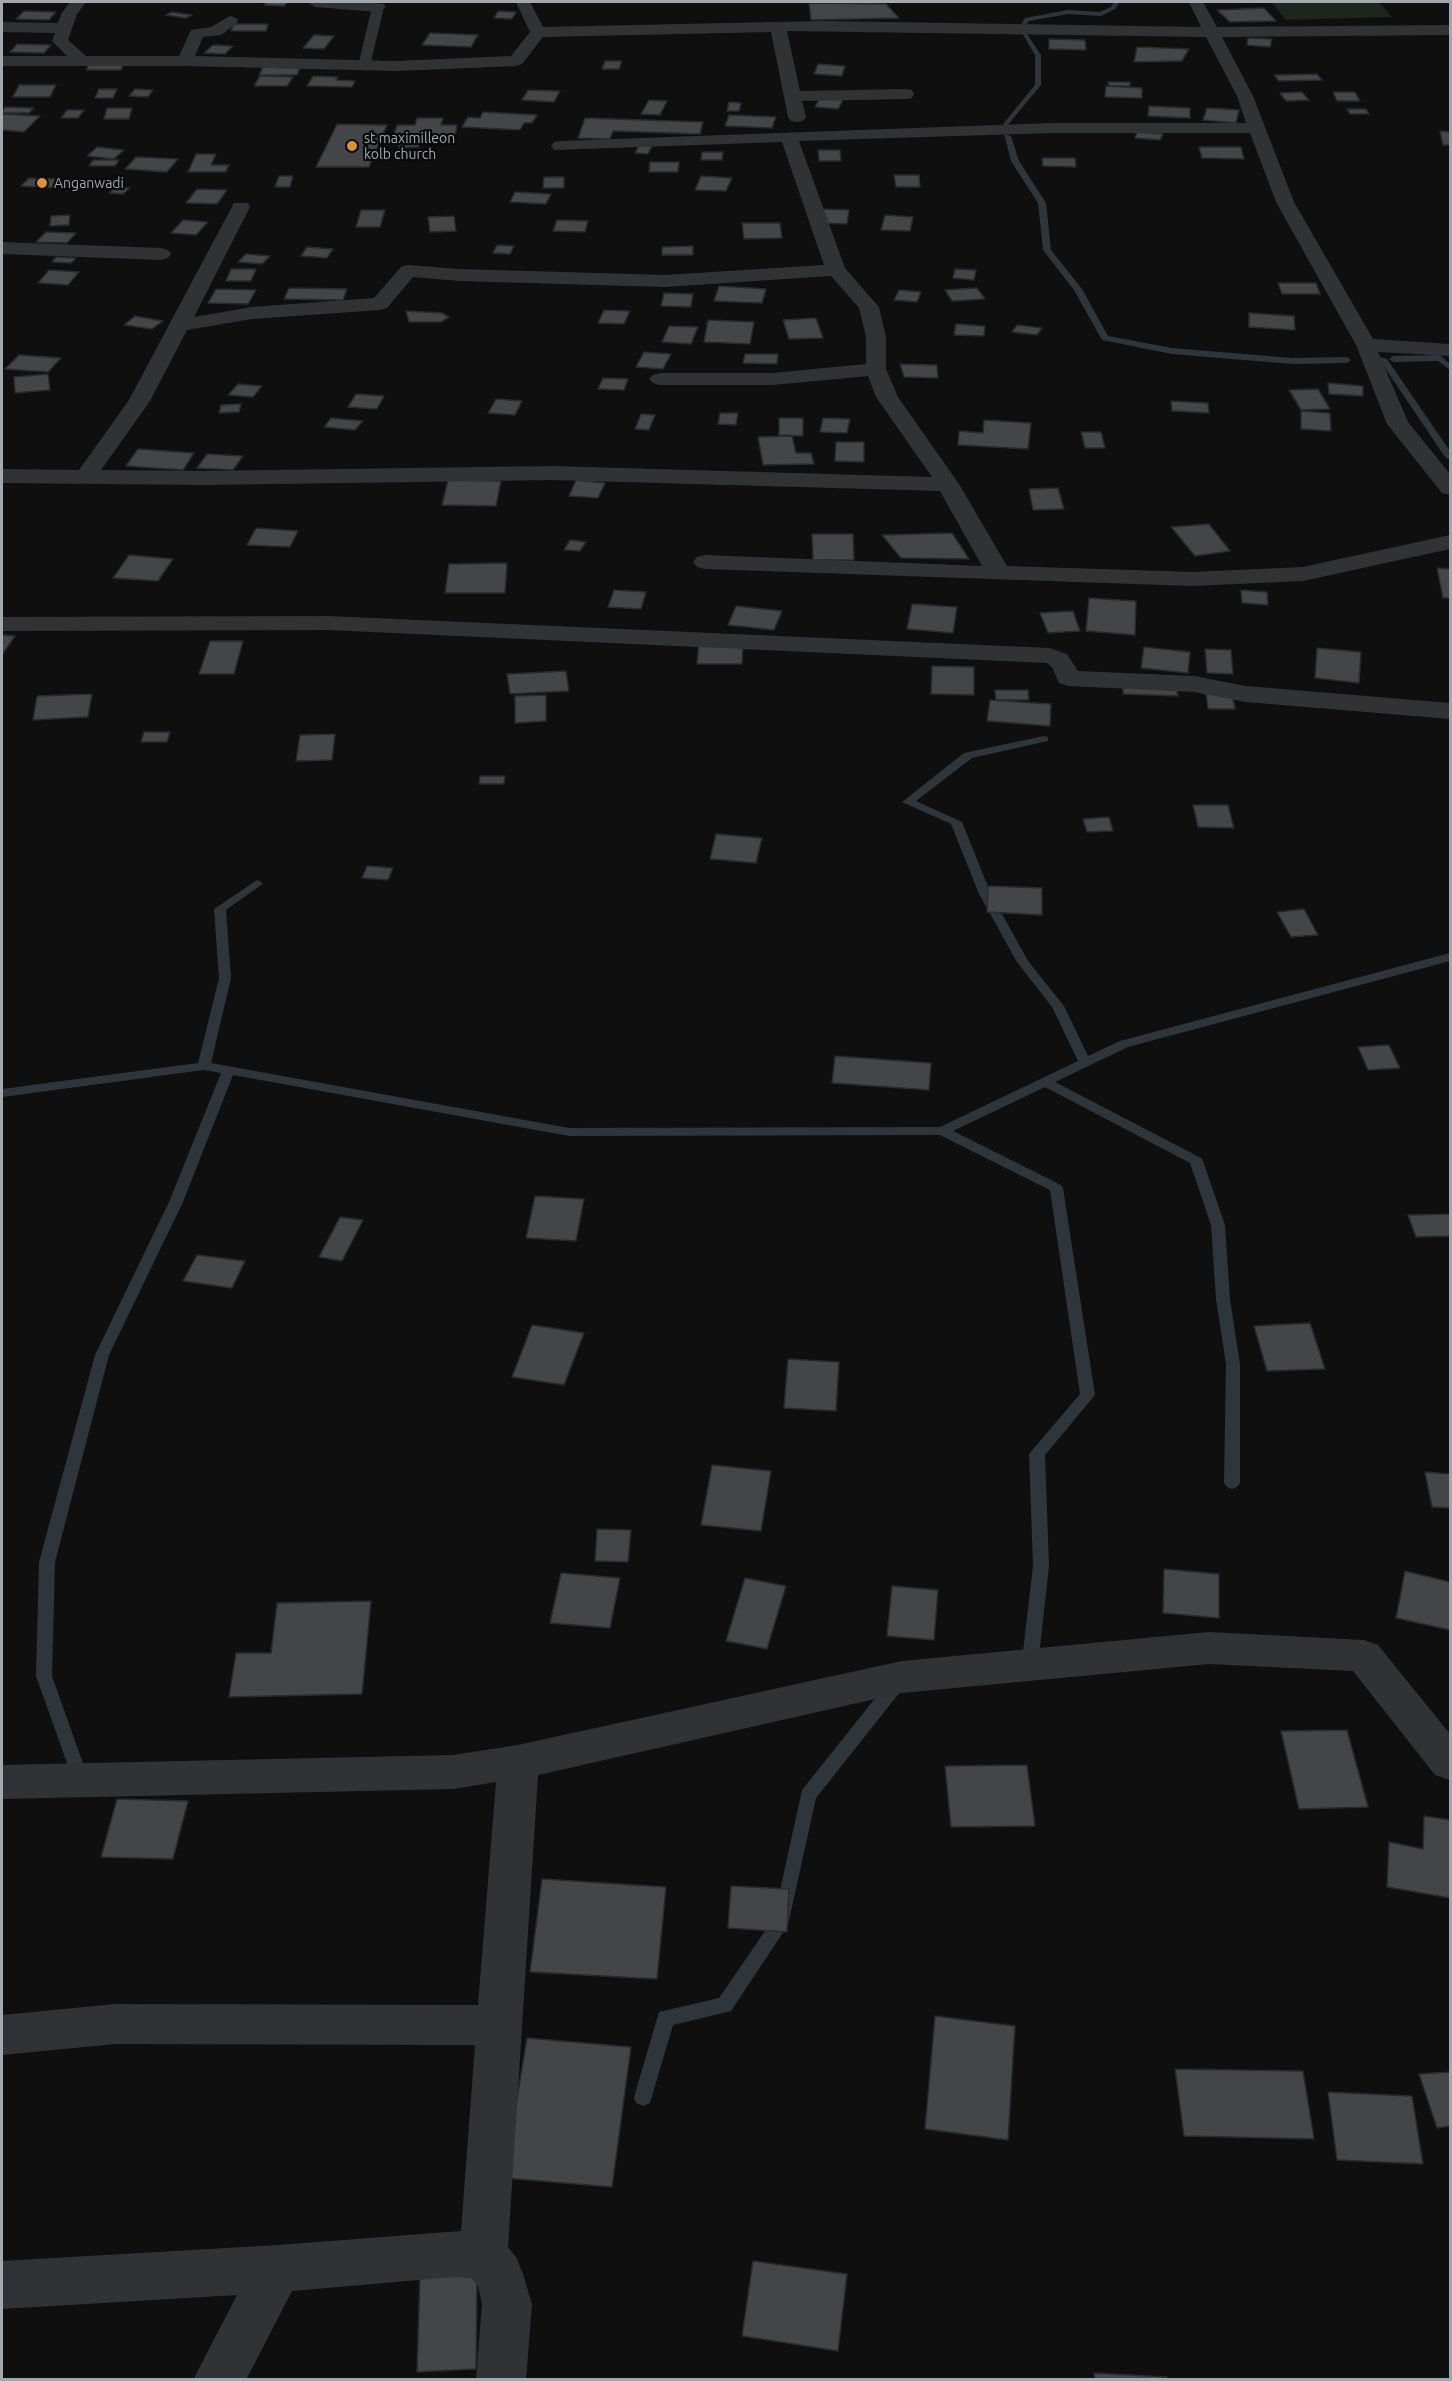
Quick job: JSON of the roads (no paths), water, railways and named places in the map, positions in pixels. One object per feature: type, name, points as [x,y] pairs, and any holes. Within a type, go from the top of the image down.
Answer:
[{"type":"street","points":[[78,2],[69,14],[60,41],[82,61]]},
{"type":"street","points":[[315,2],[378,7]]},
{"type":"street","points":[[524,2],[538,32]]},
{"type":"street","points":[[1196,2],[1214,32],[1245,96],[1285,202],[1366,345],[1398,424],[1450,489]]},
{"type":"street","points":[[1015,11],[1018,29]]},
{"type":"street","points":[[185,61],[197,33],[215,32],[230,21]]},
{"type":"street","points":[[2,27],[63,28]]},
{"type":"street","points":[[538,32],[778,27],[1447,33]]},
{"type":"street","points":[[778,27],[792,96],[795,137],[836,270],[869,307],[876,337],[876,369],[894,409],[948,484],[999,574]]},
{"type":"street","points":[[2,80],[6,60],[185,61],[364,66],[516,61],[538,32]]},
{"type":"street","points":[[792,96],[906,94]]},
{"type":"street","points":[[560,146],[1052,128],[1257,128]]},
{"type":"street","points":[[85,477],[139,401],[241,207]]},
{"type":"street","points":[[2,248],[161,254]]},
{"type":"street","points":[[179,325],[252,313],[380,304],[408,271],[459,275],[665,281],[836,270]]},
{"type":"street","points":[[1366,345],[1450,350]]},
{"type":"street","points":[[660,379],[772,379],[876,369]]},
{"type":"street","points":[[2,476],[552,474],[948,484]]},
{"type":"street","points":[[705,562],[1192,579],[1303,574],[1450,542]]},
{"type":"street","points":[[2,624],[328,623],[1050,656],[1058,659],[1064,665],[1068,678],[1194,684],[1246,694],[1450,711]]},
{"type":"street","points":[[2,1782],[453,1772],[518,1762],[902,1677],[1209,1648],[1364,1656],[1450,1763]]},
{"type":"street","points":[[501,2379],[507,2304],[499,2274],[483,2255],[518,1762]]},
{"type":"street","points":[[2,2035],[115,2024],[498,2025]]},
{"type":"street","points":[[2,2285],[278,2269],[453,2254],[483,2255]]},
{"type":"street","points":[[218,2379],[278,2269]]},
{"type":"lane","points":[[364,66],[378,7]]},
{"type":"waterway","points":[[1024,25],[1027,19],[1068,12],[1101,14],[1113,8],[1117,2]]},
{"type":"waterway","points":[[1007,124],[1038,85],[1038,55],[1025,33]]},
{"type":"waterway","points":[[1007,136],[1015,161],[1042,203],[1047,250],[1078,289],[1105,338],[1172,351],[1292,361],[1347,360]]},
{"type":"waterway","points":[[1393,359],[1440,358],[1450,368]]},
{"type":"waterway","points":[[1383,359],[1450,457]]},
{"type":"waterway","points":[[1044,739],[968,755],[908,802],[956,822],[985,894],[1023,962],[1058,1006],[1085,1063]]},
{"type":"waterway","points":[[204,1066],[225,978],[220,909],[257,883]]},
{"type":"waterway","points":[[1085,1063],[1124,1044],[1450,957]]},
{"type":"waterway","points":[[942,1131],[1085,1063]]},
{"type":"waterway","points":[[2,1093],[204,1066]]},
{"type":"waterway","points":[[204,1066],[569,1132],[942,1131]]},
{"type":"waterway","points":[[78,1772],[44,1676],[47,1562],[102,1355],[176,1202],[228,1071]]},
{"type":"waterway","points":[[1045,1082],[1196,1161],[1218,1225],[1223,1299],[1233,1364],[1232,1483]]},
{"type":"waterway","points":[[942,1131],[1056,1188],[1088,1395],[1037,1454],[1041,1566],[1030,1665],[1028,1665]]},
{"type":"waterway","points":[[643,2097],[666,2018],[725,2005],[782,1920],[808,1795],[898,1682]]},
{"type":"place","name":"st maximilleon kolb church","points":[[352,146]]},
{"type":"place","name":"Anganwadi","points":[[42,183]]}]
